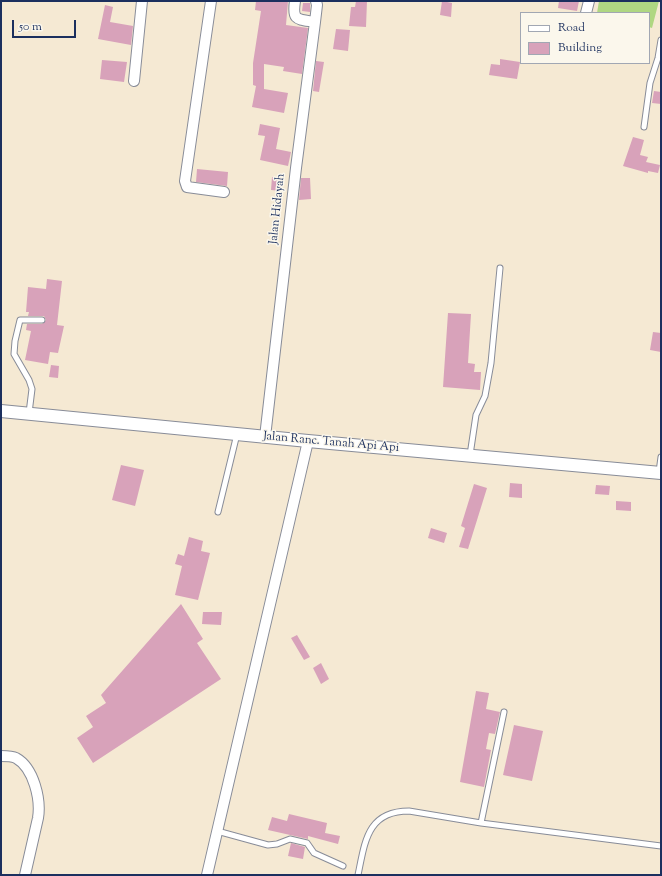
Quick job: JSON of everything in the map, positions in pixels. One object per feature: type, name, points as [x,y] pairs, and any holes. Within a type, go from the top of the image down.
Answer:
[{"type":"street","points":[[134,81],[142,1]]},
{"type":"street","points":[[211,1],[185,181],[188,187],[193,189],[224,192]]},
{"type":"street","points":[[295,1],[293,13],[295,17],[299,20],[315,22]]},
{"type":"street","name":"Jalan Hidayah","points":[[265,437],[296,168],[317,5],[316,1]]},
{"type":"street","points":[[586,12],[589,1]]},
{"type":"street","name":"Jalan Ranc. Tanah Api Api","points":[[1,411],[308,442],[660,473]]},
{"type":"street","points":[[207,875],[308,442]]},
{"type":"street","points":[[1,756],[16,758],[23,763],[28,770],[37,795],[39,810],[38,818],[25,875]]},
{"type":"lane","points":[[644,127],[650,83],[658,58],[661,40]]},
{"type":"lane","points":[[469,456],[476,415],[485,396],[491,363],[500,268]]},
{"type":"lane","points":[[29,413],[32,389],[14,354],[14,341],[20,320],[42,320]]},
{"type":"lane","points":[[218,512],[237,434]]},
{"type":"lane","points":[[660,473],[661,457]]},
{"type":"lane","points":[[481,823],[504,712]]},
{"type":"lane","points":[[358,875],[366,838],[370,829],[387,814],[396,811],[409,811],[481,823],[661,846]]},
{"type":"lane","points":[[217,831],[268,845],[277,844],[290,839],[307,843],[314,853],[343,866]]},
{"type":"green space","points":[[599,1],[659,1],[652,28],[650,27],[650,12],[597,12]]},
{"type":"building","points":[[256,1],[288,1],[286,25],[308,28],[302,74],[283,71],[284,67],[264,64],[264,89],[288,93],[284,113],[252,107],[256,86],[253,85],[253,63],[261,11],[255,10]]},
{"type":"building","points":[[356,1],[367,1],[366,27],[349,26],[351,7],[355,7]]},
{"type":"building","points":[[442,1],[452,3],[451,17],[440,15]]},
{"type":"building","points":[[559,1],[579,1],[577,11],[558,8]]},
{"type":"building","points":[[303,3],[310,3],[310,12],[302,11]]},
{"type":"building","points":[[105,5],[113,7],[110,22],[133,26],[131,45],[98,39]]},
{"type":"building","points":[[336,29],[350,30],[348,51],[333,49]]},
{"type":"building","points":[[500,59],[520,62],[517,79],[489,75],[491,64],[500,65]]},
{"type":"building","points":[[102,60],[127,62],[124,82],[100,79]]},
{"type":"building","points":[[316,61],[324,62],[319,92],[313,91]]},
{"type":"building","points":[[654,91],[661,92],[661,104],[652,103]]},
{"type":"building","points":[[260,124],[280,128],[276,149],[291,152],[288,166],[260,160],[265,136],[258,135]]},
{"type":"building","points":[[633,137],[644,140],[640,155],[648,157],[646,162],[660,165],[658,173],[648,171],[648,173],[623,166]]},
{"type":"building","points":[[197,169],[228,172],[227,186],[196,182]]},
{"type":"building","points":[[272,177],[281,177],[281,191],[271,190]]},
{"type":"building","points":[[301,178],[310,178],[311,199],[299,200]]},
{"type":"building","points":[[47,279],[62,281],[57,325],[64,326],[58,353],[50,352],[48,364],[25,360],[31,331],[26,330],[27,324],[42,324],[46,320],[44,316],[28,316],[29,312],[26,312],[28,287],[46,289]]},
{"type":"building","points":[[448,313],[471,314],[468,363],[475,364],[474,372],[481,372],[480,390],[443,387]]},
{"type":"building","points":[[653,332],[661,333],[661,352],[650,350]]},
{"type":"building","points":[[51,365],[59,366],[58,378],[49,377]]},
{"type":"building","points":[[121,465],[144,470],[135,506],[112,500]]},
{"type":"building","points":[[510,483],[522,484],[522,498],[509,497]]},
{"type":"building","points":[[474,484],[487,488],[468,549],[459,547],[465,528],[461,526]]},
{"type":"building","points":[[596,485],[610,486],[609,495],[595,494]]},
{"type":"building","points":[[616,501],[631,502],[631,511],[616,510]]},
{"type":"building","points":[[431,528],[447,533],[444,543],[428,538]]},
{"type":"building","points":[[189,537],[203,541],[201,551],[210,553],[198,600],[175,595],[182,566],[175,564],[178,554],[184,556]]},
{"type":"building","points":[[181,604],[203,639],[197,643],[221,679],[93,763],[77,738],[93,727],[86,716],[106,703],[101,695]]},
{"type":"building","points":[[203,612],[222,612],[221,625],[202,624]]},
{"type":"building","points":[[297,635],[310,657],[304,660],[291,638]]},
{"type":"building","points":[[321,663],[329,679],[321,684],[313,668]]},
{"type":"building","points":[[476,691],[489,693],[486,709],[500,712],[495,734],[489,733],[486,749],[491,750],[484,787],[460,782]]},
{"type":"building","points":[[514,725],[543,731],[532,781],[503,775]]},
{"type":"building","points":[[289,814],[327,823],[325,833],[340,836],[338,844],[308,836],[308,839],[268,830],[272,817],[287,821]]},
{"type":"building","points":[[291,843],[305,847],[303,859],[288,856]]}]
